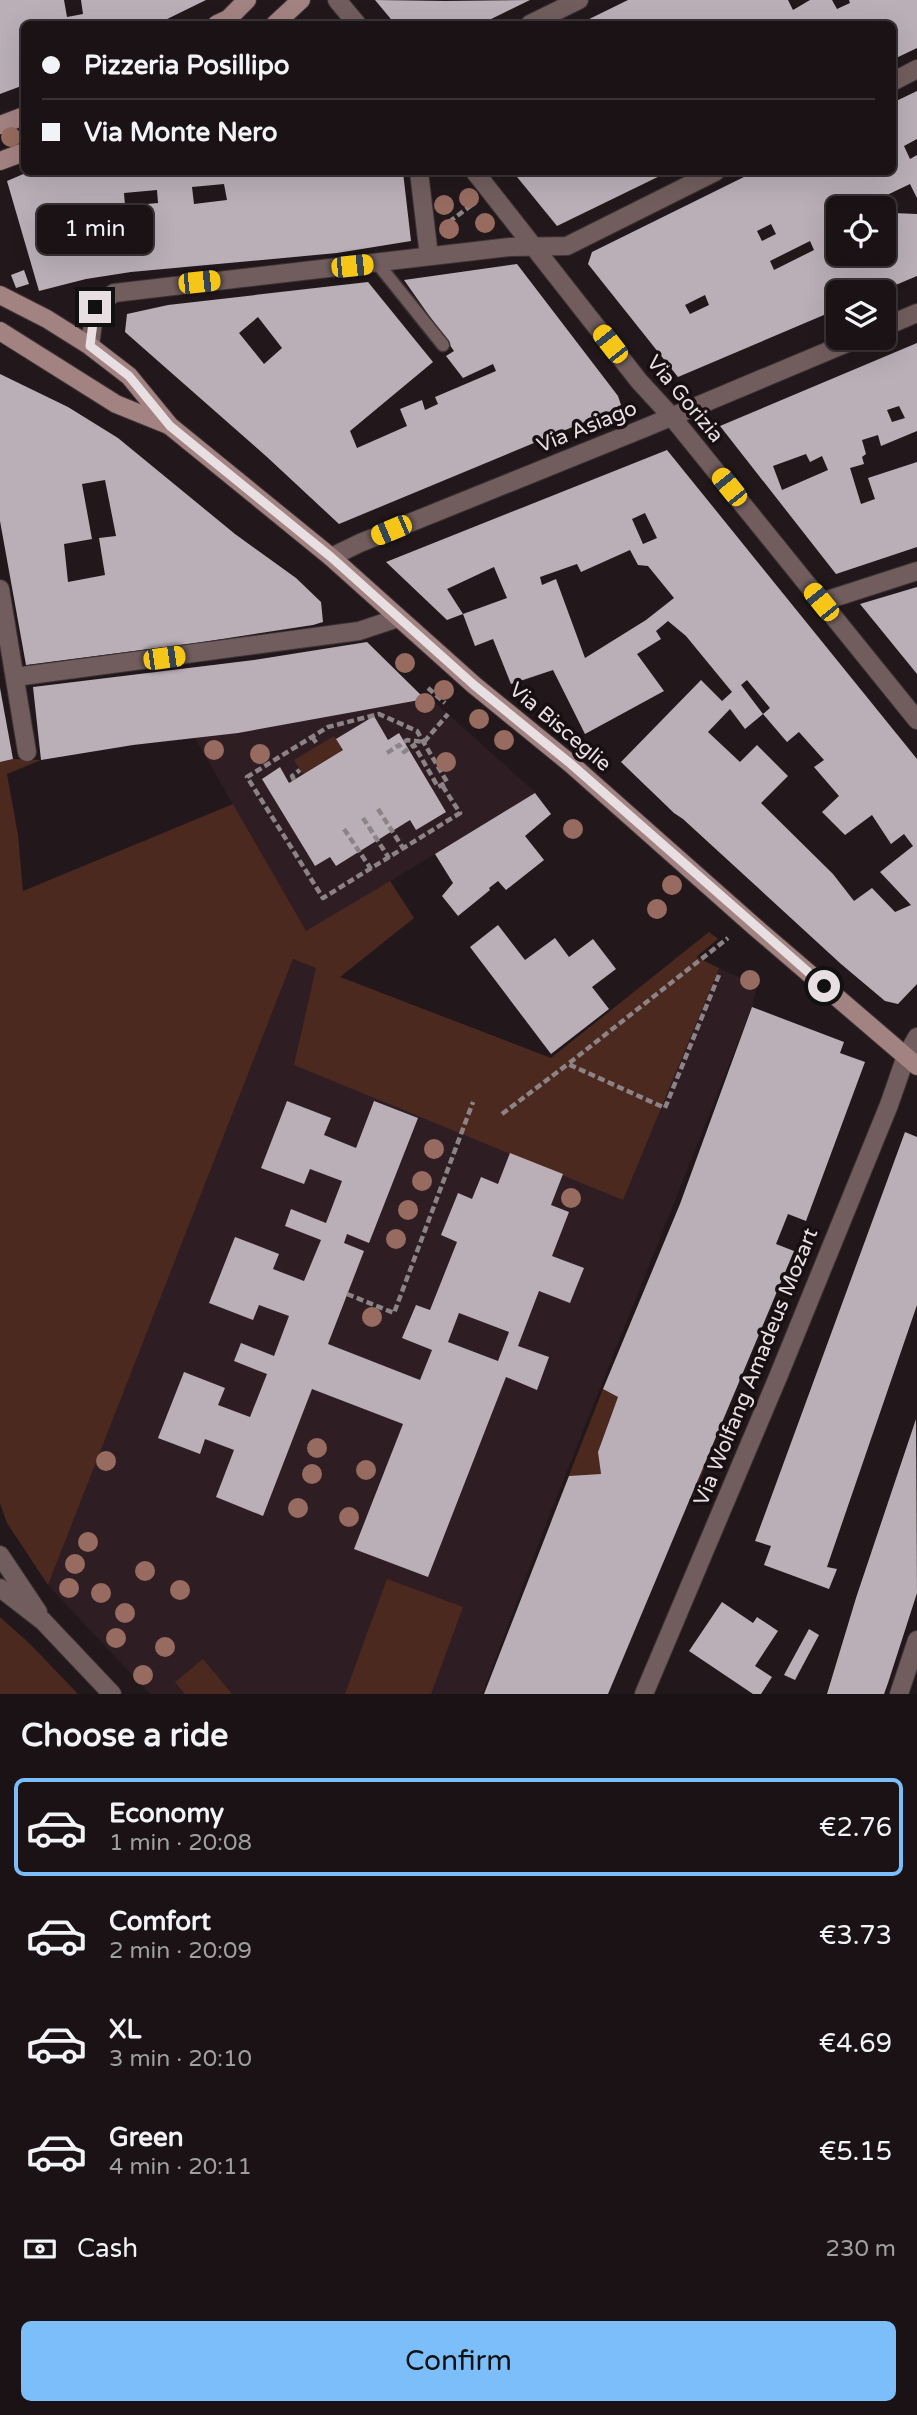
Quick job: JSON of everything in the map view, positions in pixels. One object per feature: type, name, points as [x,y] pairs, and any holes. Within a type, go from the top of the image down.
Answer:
[{"type":"main road","points":[[224,21],[247,0]]},
{"type":"main road","points":[[278,21],[301,0]]},
{"type":"main road","points":[[0,125],[21,117]]},
{"type":"main road","points":[[0,161],[21,153]]},
{"type":"main road","name":"Via Bisceglie","points":[[0,295],[47,319],[90,346],[129,376],[170,426],[331,557],[474,685],[571,764],[911,1061]]},
{"type":"main road","name":"Via Bisceglie","points":[[0,331],[116,404],[170,426]]},
{"type":"street","points":[[337,0],[354,21]]},
{"type":"street","points":[[536,21],[579,0]]},
{"type":"street","points":[[896,80],[917,69]]},
{"type":"street","points":[[419,175],[429,256]]},
{"type":"street","name":"Via Gorizia","points":[[477,175],[639,381],[672,417],[917,720]]},
{"type":"street","points":[[90,346],[95,307],[114,293],[429,256],[567,246],[709,175]]},
{"type":"street","points":[[896,322],[917,313]]},
{"type":"street","name":"Via Asiago","points":[[331,557],[831,350]]},
{"type":"street","points":[[821,602],[917,571]]},
{"type":"street","points":[[0,589],[27,752]]},
{"type":"street","points":[[15,677],[359,631],[398,618]]},
{"type":"street","name":"Via Wolfang Amadeus Mozart","points":[[644,1694],[889,1105],[911,1061],[917,1037]]},
{"type":"street","points":[[0,1555],[43,1621]]},
{"type":"street","points":[[0,1588],[43,1621],[113,1694]]},
{"type":"street","points":[[900,1694],[917,1640]]},
{"type":"lane","points":[[377,264],[443,345]]},
{"type":"path","points":[[446,224],[477,201]]},
{"type":"path","points":[[428,688],[445,703]]},
{"type":"path","points":[[387,753],[400,745],[404,752],[414,745],[438,787],[447,782],[417,732],[379,714],[328,727],[247,777],[323,898],[460,813],[442,785]]},
{"type":"path","points":[[424,742],[447,714]]},
{"type":"path","points":[[312,737],[317,746]]},
{"type":"path","points":[[404,742],[424,742]]},
{"type":"path","points":[[294,780],[292,776],[300,770]]},
{"type":"path","points":[[378,809],[403,848]]},
{"type":"path","points":[[363,818],[389,858]]},
{"type":"path","points":[[344,829],[370,869]]},
{"type":"path","points":[[502,1114],[728,938]]},
{"type":"path","points":[[568,1064],[665,1108],[719,975]]},
{"type":"path","points":[[347,1294],[394,1313],[473,1102]]},
{"type":"shaded area","points":[[430,698],[536,793],[306,932],[195,738]]},
{"type":"shaded area","points":[[334,736],[343,750],[303,774],[294,760]]},
{"type":"shaded area","points":[[13,759],[41,760],[7,774],[18,835],[23,891],[233,804],[306,931],[390,881],[414,918],[340,977],[551,1058],[709,932],[718,939],[696,957],[719,968],[623,1200],[294,1065],[316,968],[293,959],[48,1585],[7,1523],[0,1503],[0,762]]},
{"type":"shaded area","points":[[685,952],[757,986],[752,1007],[548,1519],[482,1694],[150,1694],[48,1585],[293,959],[551,1058]]},
{"type":"shaded area","points":[[603,1389],[618,1397],[598,1452],[601,1474],[705,1467],[696,1487],[592,1495],[559,1525],[551,1521]]},
{"type":"shaded area","points":[[387,1579],[463,1607],[431,1694],[345,1694]]},
{"type":"shaded area","points":[[0,1617],[30,1644],[78,1694],[0,1694]]},
{"type":"shaded area","points":[[203,1659],[232,1694],[185,1694],[175,1682]]},
{"type":"building","points":[[0,0],[64,0],[67,17],[83,14],[81,0],[206,0],[163,21],[21,21],[21,86],[0,94]]},
{"type":"building","points":[[375,0],[530,0],[487,21],[392,21]]},
{"type":"building","points":[[628,0],[788,0],[793,10],[810,0],[832,0],[837,9],[850,3],[849,0],[917,0],[917,48],[896,58],[896,21],[585,21]]},
{"type":"building","points":[[917,91],[917,139],[904,146],[910,159],[917,155],[917,198],[910,184],[885,196],[826,196],[826,266],[896,266],[896,213],[917,214],[917,276],[896,285],[896,280],[826,280],[826,314],[678,377],[588,264],[592,252],[748,175],[896,175],[896,101]],"holes":[[[771,224],[776,234],[762,241],[757,231]],[[810,241],[814,250],[774,270],[770,261]],[[705,295],[709,305],[690,314],[685,305]]]},
{"type":"building","points":[[21,175],[403,175],[411,241],[337,253],[131,272],[86,279],[39,291],[7,181]],"holes":[[[224,184],[227,200],[194,204],[192,187]],[[157,190],[158,203],[125,206],[124,193]]]},
{"type":"building","points":[[515,175],[662,175],[557,226]]},
{"type":"building","points":[[517,264],[618,396],[621,405],[339,524],[125,332],[127,314],[168,305],[368,282],[433,362],[350,431],[357,448],[407,426],[400,409],[422,400],[425,410],[438,404],[435,397],[496,371],[493,364],[463,378],[446,356],[454,351],[404,280]],"holes":[[[258,317],[282,348],[264,364],[239,333]]]},
{"type":"building","points":[[24,270],[29,284],[16,288],[11,275]]},
{"type":"building","points":[[917,343],[917,431],[881,446],[878,435],[862,440],[866,454],[862,457],[864,464],[850,468],[861,504],[875,499],[868,478],[917,462],[917,547],[836,574],[720,426]],"holes":[[[899,406],[905,418],[892,422],[887,410]],[[806,454],[810,462],[822,456],[828,470],[782,490],[773,466]]]},
{"type":"building","points":[[0,374],[68,407],[118,438],[235,534],[296,578],[321,602],[323,622],[196,643],[26,665],[0,521]],"holes":[[[105,480],[116,536],[99,538],[105,575],[68,582],[64,544],[92,539],[82,484]]]},
{"type":"building","points":[[667,450],[917,759],[917,984],[898,1004],[885,1001],[674,813],[621,762],[701,680],[722,701],[732,692],[686,636],[668,621],[656,631],[661,639],[637,654],[664,691],[585,734],[553,670],[511,684],[493,639],[475,646],[463,614],[447,620],[386,562]],"holes":[[[645,513],[657,538],[643,544],[632,519]],[[630,550],[638,565],[648,566],[674,598],[646,620],[585,658],[556,579],[542,585],[540,577],[577,564],[581,572]],[[494,567],[507,598],[463,614],[447,589]],[[747,680],[770,708],[763,714],[741,685]],[[730,709],[745,729],[763,714],[787,742],[799,732],[824,760],[814,767],[839,796],[822,812],[845,835],[872,815],[891,844],[904,834],[913,846],[880,872],[911,905],[895,912],[872,888],[854,901],[833,874],[761,803],[788,776],[757,745],[740,762],[708,732]]]},
{"type":"building","points":[[917,587],[917,674],[860,604]]},
{"type":"building","points":[[367,642],[425,699],[238,733],[133,745],[41,760],[33,687],[254,660]]},
{"type":"building","points":[[0,688],[13,759],[0,762]]},
{"type":"building","points":[[374,716],[388,740],[399,733],[446,812],[416,830],[410,820],[336,866],[330,857],[315,866],[262,779],[280,767],[289,783],[343,750],[336,739]]},
{"type":"building","points":[[535,793],[551,814],[525,836],[544,860],[506,890],[498,881],[458,916],[442,896],[453,883],[435,854]]},
{"type":"building","points":[[498,925],[525,960],[555,938],[569,957],[593,939],[616,969],[592,987],[609,1009],[551,1054],[470,947]]},
{"type":"building","points":[[752,1007],[844,1042],[840,1053],[865,1062],[806,1221],[788,1214],[776,1244],[794,1251],[608,1694],[484,1694],[569,1476],[601,1474],[598,1452],[618,1397],[603,1389],[680,1204]]},
{"type":"building","points":[[287,1101],[331,1118],[324,1135],[356,1148],[374,1101],[418,1118],[369,1243],[347,1234],[344,1243],[364,1251],[328,1344],[420,1380],[432,1350],[402,1338],[416,1305],[430,1310],[457,1242],[441,1235],[458,1193],[472,1199],[481,1177],[498,1184],[510,1153],[563,1174],[551,1205],[569,1212],[552,1256],[584,1268],[570,1303],[539,1291],[518,1346],[549,1357],[537,1390],[506,1377],[428,1577],[354,1549],[403,1424],[312,1389],[263,1516],[216,1497],[234,1450],[205,1439],[200,1454],[158,1438],[184,1372],[225,1388],[218,1405],[250,1417],[267,1374],[234,1361],[241,1343],[274,1356],[289,1316],[259,1305],[253,1320],[209,1303],[235,1237],[279,1254],[273,1269],[304,1281],[321,1240],[285,1226],[291,1209],[326,1223],[342,1181],[310,1169],[304,1184],[261,1168]],"holes":[[[459,1313],[509,1332],[498,1361],[448,1342]]]},
{"type":"building","points":[[905,1132],[917,1137],[917,1305],[827,1567],[837,1569],[829,1589],[764,1565],[771,1546],[755,1541]]},
{"type":"building","points":[[916,1419],[917,1593],[888,1683],[884,1694],[827,1694],[856,1598]]},
{"type":"building","points":[[722,1602],[753,1623],[757,1617],[778,1631],[755,1666],[772,1677],[761,1694],[753,1694],[689,1651]]},
{"type":"building","points":[[809,1629],[819,1635],[795,1680],[784,1675]]},
{"type":"route","points":[[95,307],[90,346],[129,376],[170,426],[331,557],[474,685],[571,764],[824,986]]}]
